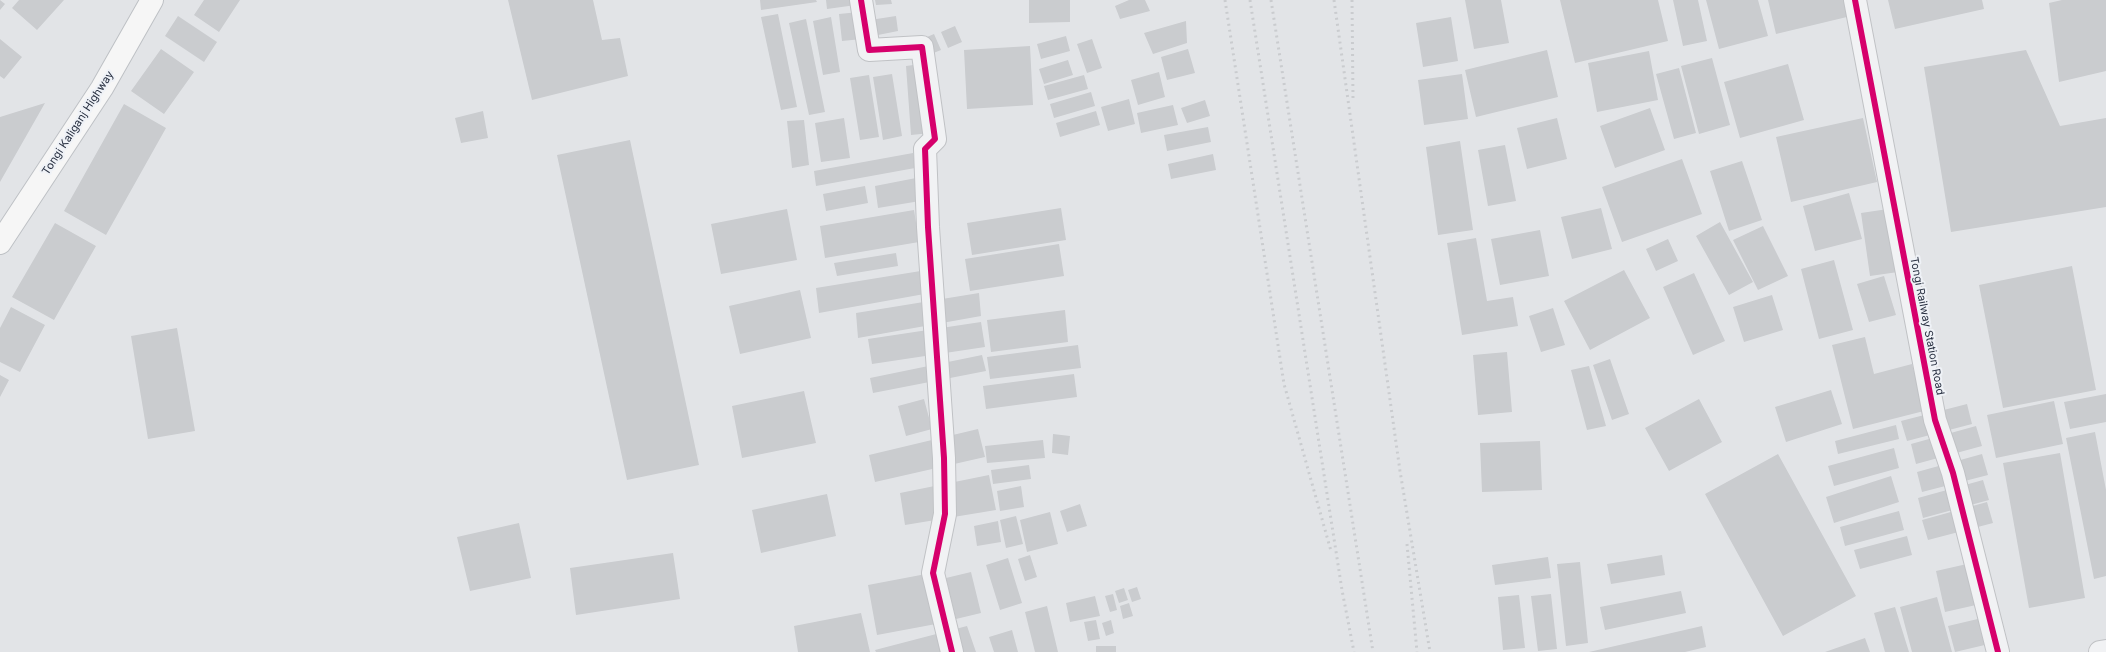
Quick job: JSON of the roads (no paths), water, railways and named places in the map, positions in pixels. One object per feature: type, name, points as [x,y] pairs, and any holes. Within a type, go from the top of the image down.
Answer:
[{"type":"main road","name":"Tongi Kaliganj Highway","points":[[0,243],[102,88],[152,0]]},
{"type":"street","points":[[860,0],[869,50],[922,47],[935,139],[925,149],[929,250],[944,458],[945,514],[933,573],[952,652]]},
{"type":"street","name":"Tongi Railway Station Road","points":[[1855,0],[1935,420],[1953,473],[1998,652]]},
{"type":"street","points":[[2100,652],[2106,651]]},
{"type":"railway","points":[[1225,0],[1284,384],[1331,551]]},
{"type":"railway","points":[[1250,0],[1342,590],[1354,652]]},
{"type":"railway","points":[[1271,0],[1373,652]]},
{"type":"railway","points":[[1334,0],[1400,471],[1430,652]]},
{"type":"railway","points":[[1352,0],[1353,98]]},
{"type":"railway","points":[[1407,544],[1417,652]]}]
